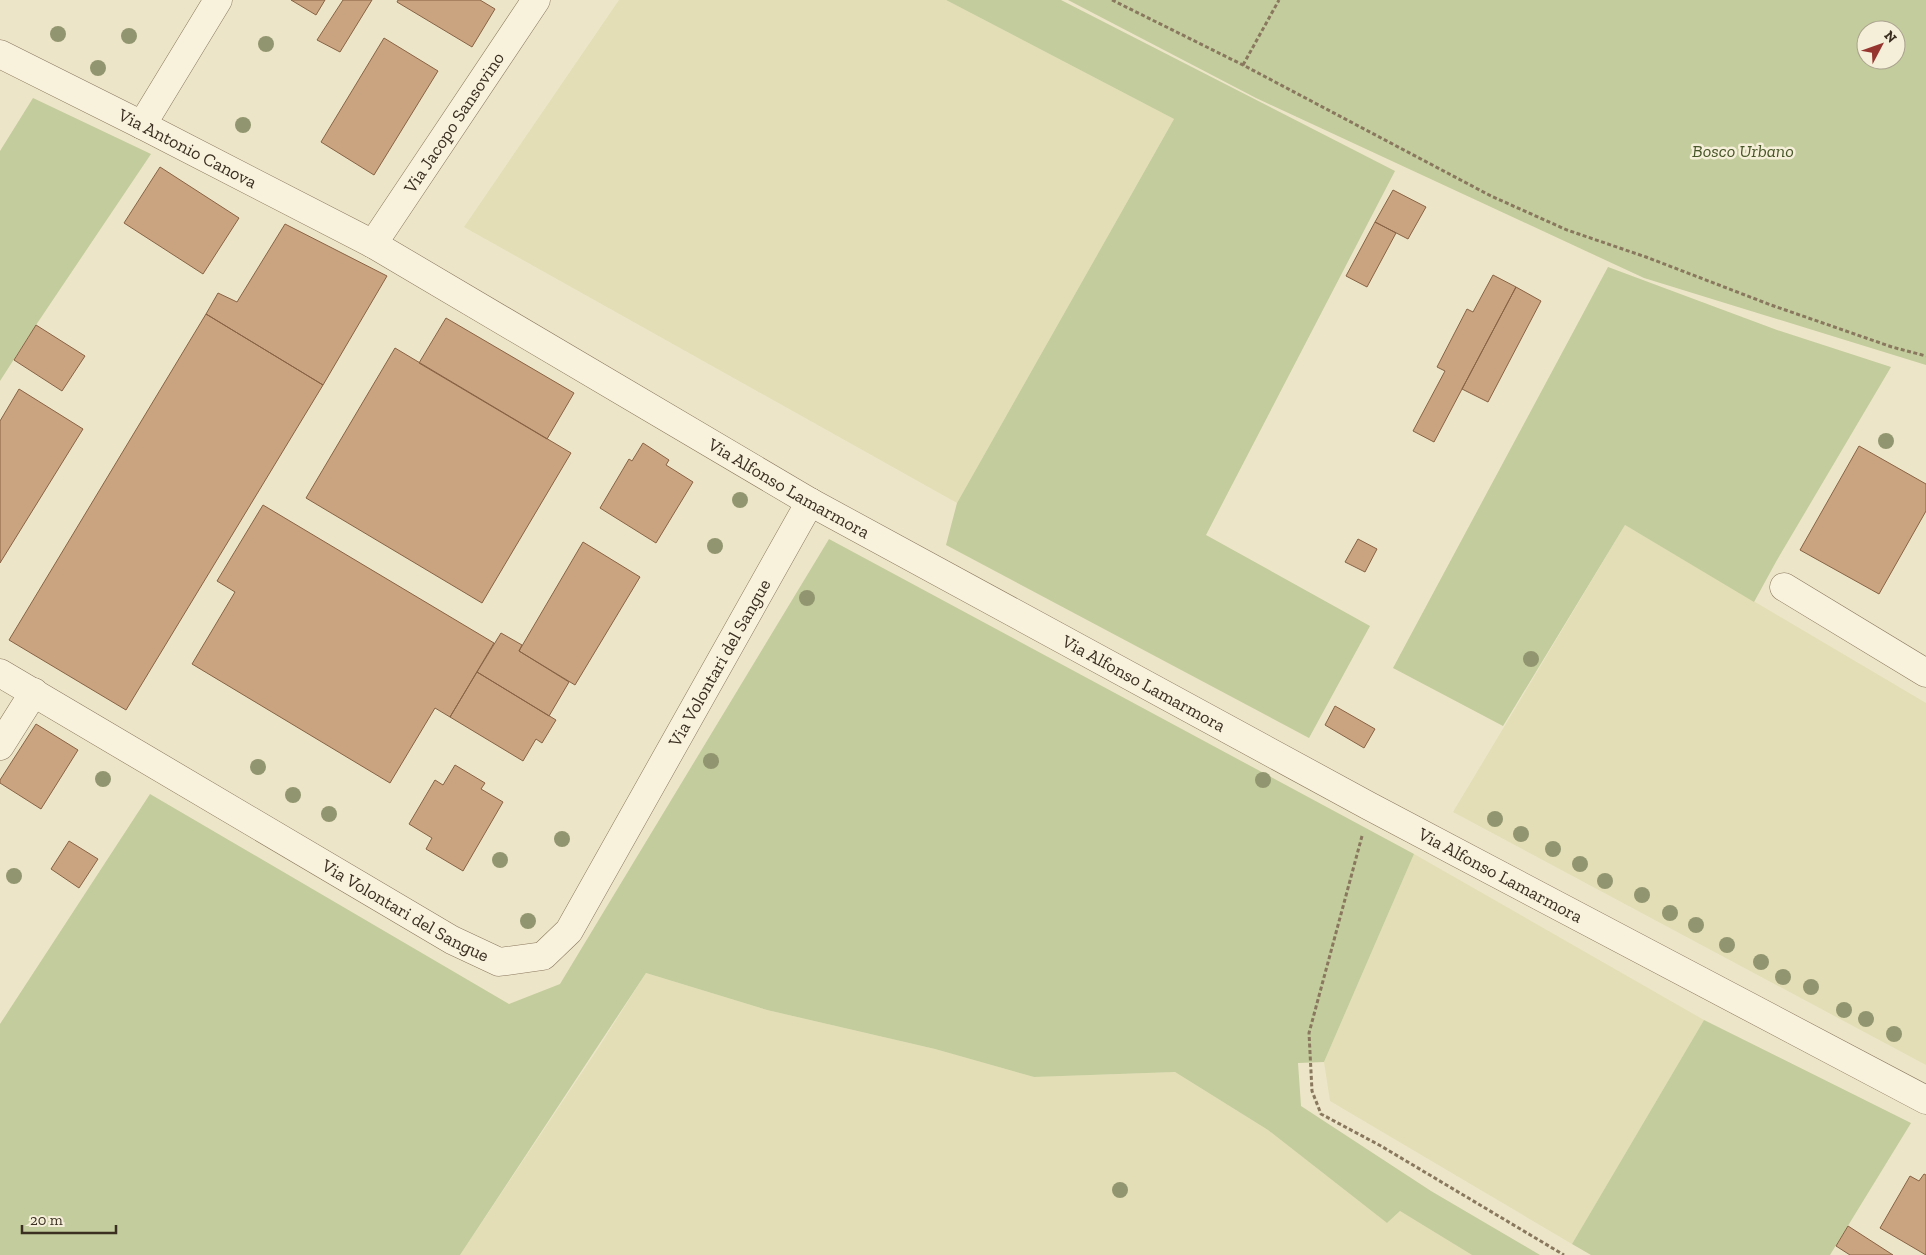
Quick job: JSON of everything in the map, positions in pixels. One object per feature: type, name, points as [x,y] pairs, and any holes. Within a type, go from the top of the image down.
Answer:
[{"type":"street","points":[[142,125],[218,0]]},
{"type":"street","name":"Via Jacopo Sansovino","points":[[373,244],[536,0]]},
{"type":"street","name":"Via Antonio Canova","points":[[0,54],[373,244]]},
{"type":"street","name":"Via Alfonso Lamarmora","points":[[373,244],[810,502],[1369,806],[1926,1100]]},
{"type":"street","name":"Via Volontari del Sangue","points":[[0,674],[34,692],[452,940],[499,962],[543,956],[570,931],[810,502]]},
{"type":"street","points":[[1784,587],[1926,673]]},
{"type":"street","points":[[0,746],[34,692]]},
{"type":"path","points":[[1112,0],[1243,64],[1491,196],[1567,230],[1892,347],[1926,356]]},
{"type":"path","points":[[1243,64],[1279,0]]},
{"type":"path","points":[[1369,806],[1309,1033],[1312,1091],[1322,1114],[1381,1146],[1564,1255]]},
{"type":"shaded area","points":[[619,0],[946,0],[1174,119],[957,503],[464,227]]},
{"type":"shaded area","points":[[1625,525],[1926,703],[1926,1065],[1453,812]]},
{"type":"shaded area","points":[[1414,854],[1704,1020],[1572,1244],[1330,1101],[1324,1062]]},
{"type":"shaded area","points":[[646,973],[767,1010],[935,1049],[1034,1077],[1175,1072],[1268,1130],[1387,1223],[1400,1211],[1472,1255],[460,1255],[599,1047]]},
{"type":"green space","points":[[946,0],[1061,0],[1395,171],[1206,535],[1370,626],[1309,738],[946,545],[957,503],[1174,119]]},
{"type":"green space","name":"Bosco Urbano","points":[[1068,0],[1926,0],[1926,365],[1644,278],[1256,98]]},
{"type":"green space","points":[[33,98],[151,154],[0,381],[0,151]]},
{"type":"green space","points":[[1608,267],[1777,330],[1891,367],[1754,602],[1625,525],[1503,726],[1393,668]]},
{"type":"green space","points":[[829,539],[1414,854],[1324,1062],[1298,1063],[1301,1106],[1431,1191],[1540,1255],[1472,1255],[1400,1211],[1387,1223],[1268,1130],[1175,1072],[1034,1077],[935,1049],[767,1010],[646,973],[460,1255],[0,1255],[0,1024],[150,794],[509,1004],[560,984]]},
{"type":"green space","points":[[1704,1020],[1911,1123],[1830,1255],[1591,1255],[1572,1244]]},
{"type":"building","points":[[291,0],[325,0],[316,15]]},
{"type":"building","points":[[343,0],[372,0],[340,52],[317,40]]},
{"type":"building","points":[[398,0],[480,0],[495,9],[472,47],[397,2]]},
{"type":"building","points":[[384,38],[438,71],[374,175],[321,142]]},
{"type":"building","points":[[160,167],[239,218],[203,274],[124,223]]},
{"type":"building","points":[[1393,190],[1426,207],[1408,239],[1375,222]]},
{"type":"building","points":[[1375,222],[1396,233],[1367,287],[1346,276]]},
{"type":"building","points":[[285,224],[387,276],[323,385],[206,314],[218,293],[237,302]]},
{"type":"building","points":[[1493,275],[1516,287],[1434,442],[1413,431],[1445,371],[1437,367],[1467,309],[1473,312]]},
{"type":"building","points":[[1516,287],[1541,301],[1488,402],[1462,389]]},
{"type":"building","points":[[206,314],[323,385],[126,710],[9,640]]},
{"type":"building","points":[[446,318],[574,393],[547,439],[419,363]]},
{"type":"building","points":[[36,325],[85,356],[62,391],[14,360]]},
{"type":"building","points":[[395,348],[571,453],[482,603],[306,498]]},
{"type":"building","points":[[19,389],[83,429],[0,563],[0,421]]},
{"type":"building","points":[[643,443],[669,460],[666,465],[693,482],[656,543],[600,508],[629,459],[632,461]]},
{"type":"building","points":[[1859,446],[1926,484],[1926,511],[1879,594],[1800,550]]},
{"type":"building","points":[[263,505],[494,643],[450,717],[435,708],[390,783],[192,664],[235,592],[217,581]]},
{"type":"building","points":[[1358,539],[1377,549],[1365,572],[1345,562]]},
{"type":"building","points":[[583,542],[640,577],[575,685],[519,651]]},
{"type":"building","points":[[501,633],[522,645],[519,651],[569,682],[549,716],[477,672]]},
{"type":"building","points":[[477,672],[556,720],[542,743],[536,739],[523,761],[450,717]]},
{"type":"building","points":[[1335,706],[1375,729],[1364,748],[1325,725]]},
{"type":"building","points":[[36,724],[78,750],[41,809],[0,783],[0,780]]},
{"type":"building","points":[[455,765],[485,783],[481,789],[503,802],[463,871],[426,849],[432,838],[409,824],[435,780],[443,785]]},
{"type":"building","points":[[69,841],[98,859],[79,888],[51,869]]},
{"type":"building","points":[[1924,1174],[1926,1175],[1926,1255],[1880,1228],[1910,1176],[1919,1181]]},
{"type":"building","points":[[1848,1226],[1893,1255],[1850,1255],[1836,1246]]}]
